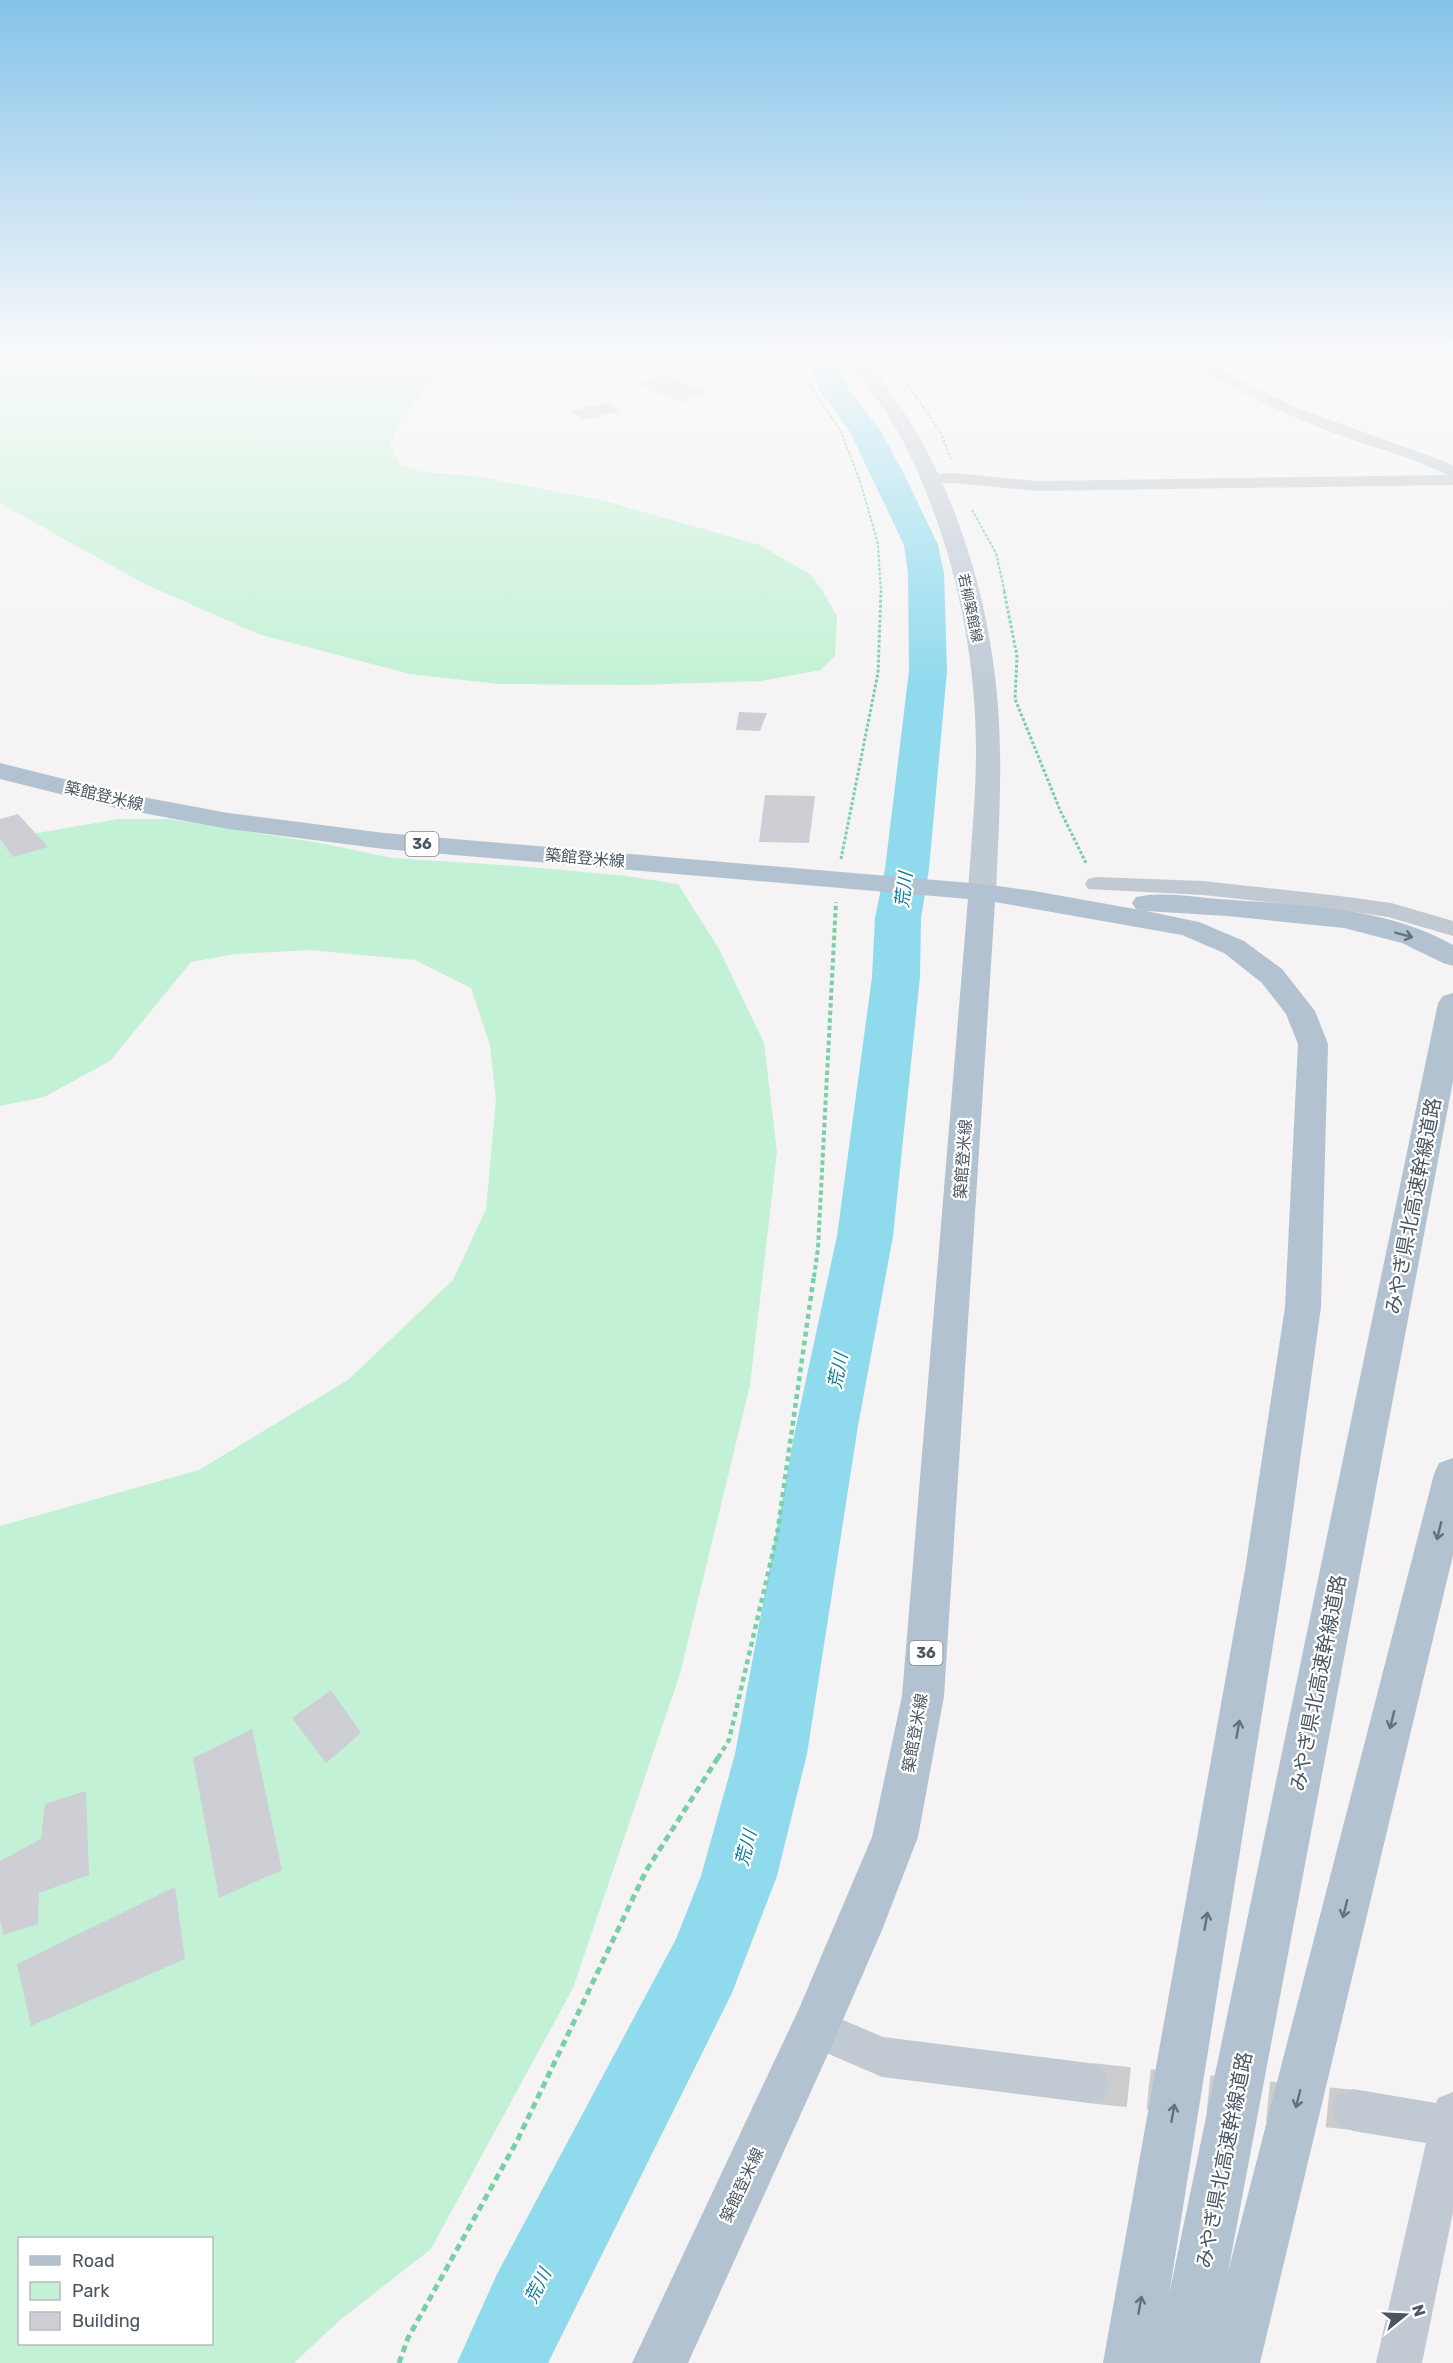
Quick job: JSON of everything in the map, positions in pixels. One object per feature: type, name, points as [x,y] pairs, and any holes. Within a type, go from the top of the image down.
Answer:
[{"type":"main road","name":"若柳築館線","points":[[922,462],[945,513],[971,602],[986,705],[988,751],[965,890]]},
{"type":"main road","name":"築館登米線","points":[[0,771],[116,800],[228,821],[384,841],[965,890],[978,961],[923,1696],[895,1838],[815,2028],[660,2363]]},
{"type":"main road","points":[[965,890],[1034,898],[1199,905],[1327,918],[1372,926],[1416,938],[1453,957]]},
{"type":"main road","points":[[1034,898],[1190,928],[1234,947],[1272,976],[1300,1011],[1313,1044],[1303,1307],[1265,1570],[1131,2363]]},
{"type":"main road","name":"みやぎ県北高速幹線道路","points":[[1184,2363],[1453,1003]]},
{"type":"main road","points":[[1232,2363],[1453,1474]]},
{"type":"street","points":[[1434,462],[1453,472]]},
{"type":"street","points":[[931,479],[954,478],[1036,486],[1453,480]]},
{"type":"street","points":[[1096,884],[1203,888],[1340,903],[1390,910],[1453,929]]},
{"type":"street","points":[[815,2028],[882,2057],[1089,2083]]},
{"type":"street","points":[[1353,2110],[1452,2122],[1399,2363]]},
{"type":"path","points":[[399,2363],[408,2338],[517,2141],[646,1871],[729,1740],[777,1535],[818,1248],[843,880],[878,673],[882,596],[878,544],[853,462]]},
{"type":"green space","points":[[0,462],[399,462],[400,465],[425,472],[481,477],[601,500],[760,545],[811,575],[822,590],[837,616],[835,655],[821,670],[760,681],[636,685],[498,684],[410,674],[258,634],[143,583],[0,503]]},
{"type":"green space","points":[[119,819],[169,819],[325,844],[392,858],[519,866],[626,876],[678,884],[719,949],[764,1043],[777,1152],[750,1385],[680,1674],[573,1988],[431,2249],[340,2320],[294,2363],[0,2363],[0,1526],[199,1470],[348,1380],[453,1280],[486,1209],[496,1100],[490,1045],[471,988],[415,960],[309,950],[236,954],[191,962],[110,1061],[44,1097],[0,1106],[0,836],[20,836]]},
{"type":"building","points":[[739,712],[767,713],[760,731],[736,730]]},
{"type":"building","points":[[765,795],[815,796],[809,843],[759,842]]},
{"type":"building","points":[[18,814],[48,847],[13,857],[0,839],[0,819]]},
{"type":"building","points":[[331,1690],[361,1733],[326,1763],[292,1718]]},
{"type":"building","points":[[252,1729],[282,1870],[219,1898],[193,1758]]},
{"type":"building","points":[[86,1791],[89,1875],[39,1893],[38,1924],[3,1935],[0,1919],[0,1861],[41,1839],[45,1804]]},
{"type":"building","points":[[175,1887],[185,1959],[31,2026],[17,1964]]},
{"type":"waterway","name":"荒川","points":[[502,2363],[528,2305],[704,1965],[739,1876],[771,1754],[827,1426],[865,1236],[896,977],[898,918],[907,869],[928,671],[926,573],[921,545],[882,462]]},
{"type":"tunnel","points":[[1089,2083],[1353,2110]]}]
